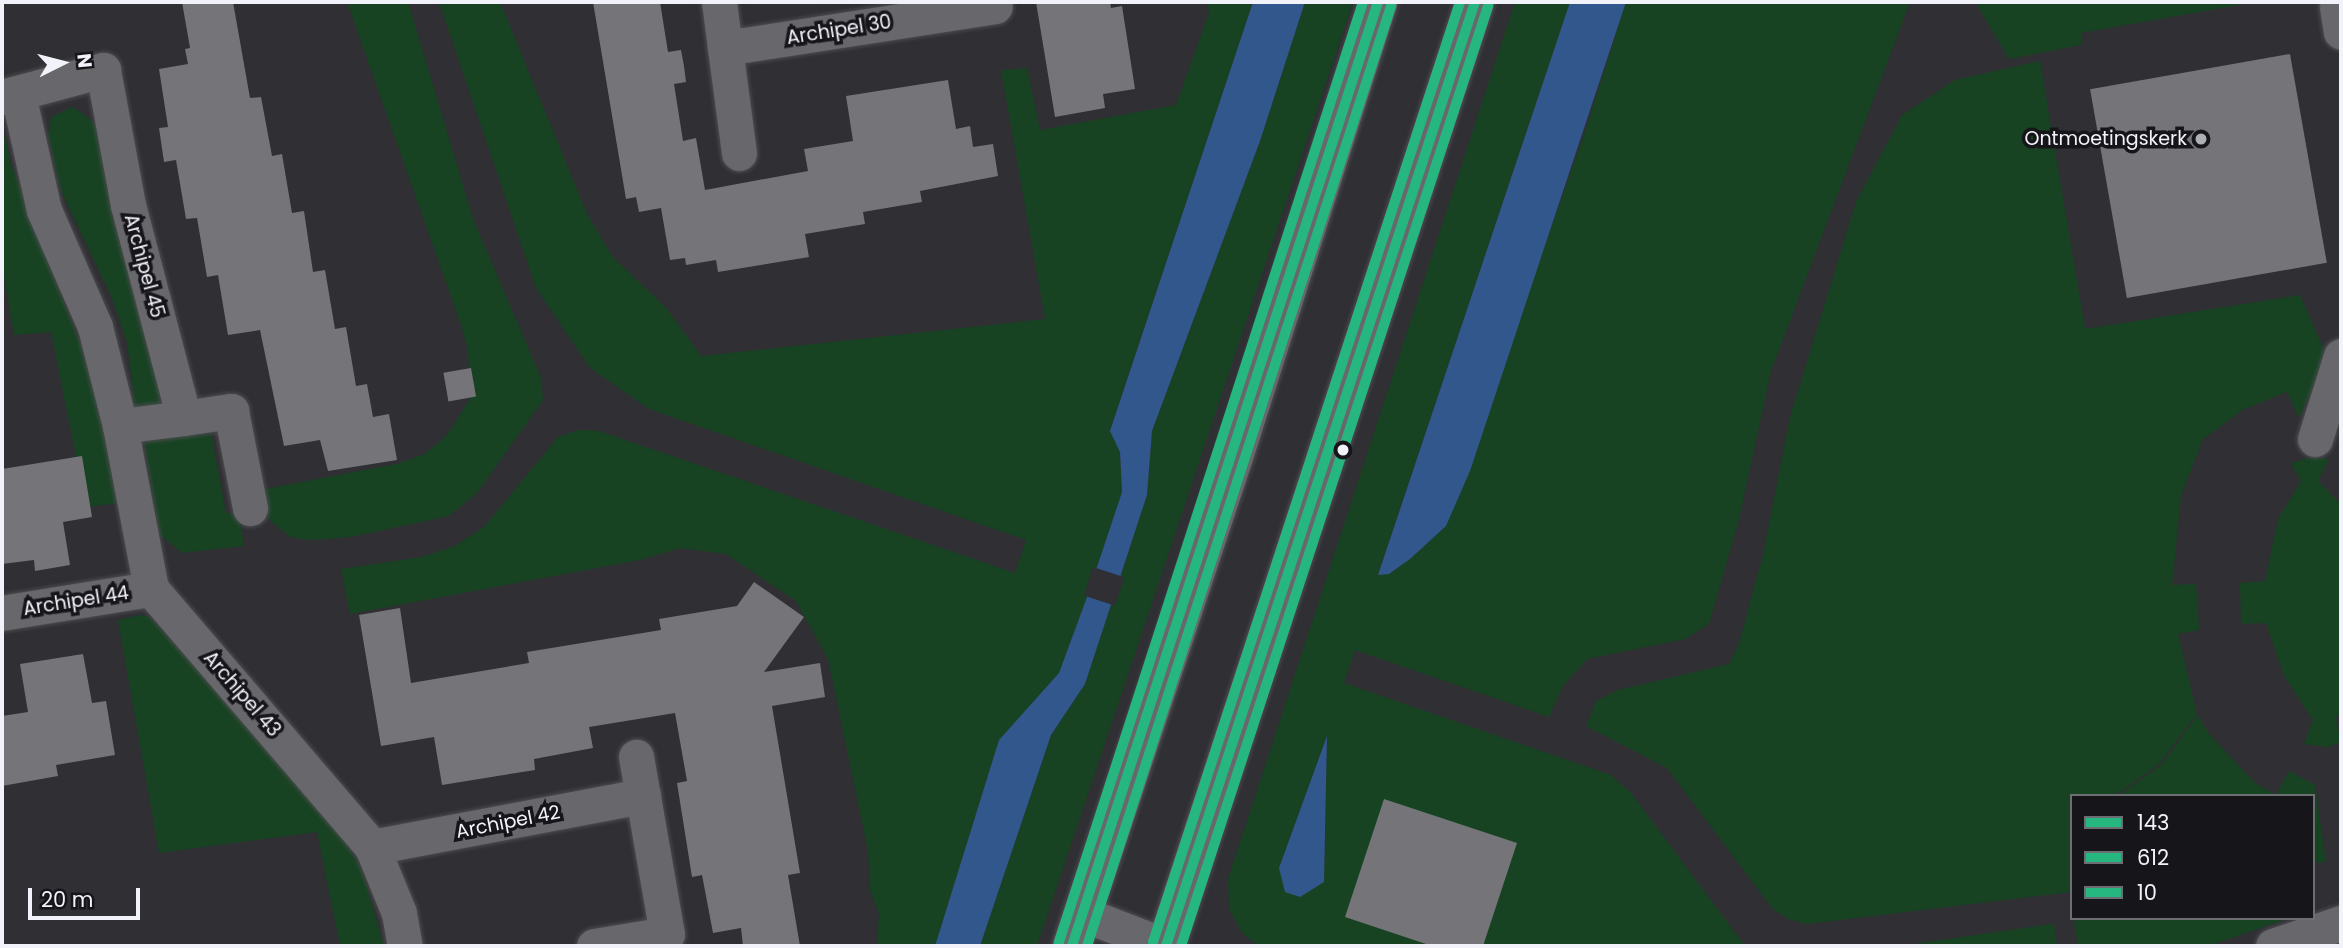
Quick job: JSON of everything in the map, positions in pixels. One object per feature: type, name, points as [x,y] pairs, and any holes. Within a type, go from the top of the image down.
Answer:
[{"type":"main road","points":[[1077,930],[1378,2]]},
{"type":"main road","points":[[1166,946],[1475,2]]},
{"type":"street","points":[[719,2],[739,153]]},
{"type":"street","name":"Archipel 30","points":[[725,48],[995,6]]},
{"type":"street","name":"Archipel 45","points":[[10,95],[103,70],[128,205],[184,418]]},
{"type":"street","points":[[10,95],[44,210],[95,327],[120,426],[150,589]]},
{"type":"street","points":[[2315,439],[2341,356]]},
{"type":"street","points":[[120,426],[232,411],[250,509]]},
{"type":"street","name":"Archipel 44","points":[[2,613],[150,589]]},
{"type":"street","name":"Archipel 43","points":[[150,589],[373,847],[399,913],[405,946]]},
{"type":"street","points":[[594,946],[667,934],[636,757]]},
{"type":"street","name":"Archipel 42","points":[[373,847],[643,796]]},
{"type":"street","points":[[2273,946],[2341,923]]},
{"type":"street","points":[[1077,930],[1166,946]]},
{"type":"green space","points":[[347,2],[408,2],[473,219],[541,378],[543,400],[477,493],[449,516],[351,537],[310,540],[290,537],[268,519],[260,490],[396,464],[425,454],[447,435],[470,399],[468,350],[461,325]]},
{"type":"green space","points":[[439,2],[500,2],[587,214],[612,256],[667,309],[701,356],[1045,319],[1001,70],[1027,68],[1040,130],[1176,105],[1209,13],[1207,2],[1253,2],[1110,430],[1120,452],[1122,492],[1087,597],[1059,673],[999,740],[935,946],[877,946],[879,914],[870,890],[868,851],[828,659],[796,601],[726,554],[680,548],[640,560],[350,614],[341,569],[422,557],[455,546],[484,527],[558,437],[579,430],[599,431],[1015,573],[1026,540],[649,409],[590,368],[536,288]]},
{"type":"green space","points":[[1305,2],[1353,2],[1037,946],[980,946],[1051,735],[1085,684],[1147,495],[1152,431],[1260,141]]},
{"type":"green space","points":[[1515,2],[1570,2],[1378,574],[1389,574],[1446,526],[1585,132],[1626,2],[1910,2],[1771,371],[1739,519],[1709,624],[1685,639],[1587,659],[1563,686],[1549,717],[1355,650],[1344,683],[1611,775],[1631,793],[1745,946],[1259,946],[1242,933],[1229,909],[1228,879]],"holes":[[[1327,739],[1324,882],[1279,868]]]},
{"type":"green space","points":[[1975,2],[2256,2],[2081,33],[2081,45],[2009,59]]},
{"type":"green space","points":[[2040,61],[2085,329],[2300,295],[2327,357],[2299,418],[2287,392],[2244,409],[2203,439],[2181,495],[2172,585],[2196,584],[2199,630],[2178,634],[2197,714],[2159,764],[2118,794],[2070,794],[2070,892],[1807,924],[1788,919],[1772,908],[1667,768],[1586,726],[1596,701],[1618,690],[1729,664],[1739,643],[1763,555],[1790,417],[1856,202],[1902,115],[1955,80]]},
{"type":"green space","points":[[73,107],[98,125],[170,404],[135,409],[127,342],[111,296],[61,191],[48,136],[51,117]]},
{"type":"green space","points":[[5,137],[11,164],[89,367],[120,503],[86,507],[51,332],[14,335],[2,264],[2,138]]},
{"type":"green space","points":[[211,433],[226,513],[239,514],[244,546],[182,553],[159,534],[144,441]]},
{"type":"green space","points":[[2310,457],[2329,459],[2318,481],[2341,504],[2341,710],[2336,719],[2341,742],[2327,747],[2304,744],[2313,720],[2284,676],[2266,623],[2241,624],[2240,583],[2265,581],[2278,519],[2301,481],[2291,463]]},
{"type":"green space","points":[[140,615],[150,617],[334,822],[362,870],[384,946],[340,946],[317,832],[159,853],[118,620]]},
{"type":"green space","points":[[2198,715],[2209,734],[2255,783],[2274,794],[2121,794],[2161,765]]},
{"type":"green space","points":[[2289,771],[2315,785],[2326,862],[2315,863],[2315,794],[2277,794]]},
{"type":"green space","points":[[2284,920],[2208,946],[2078,946],[2074,921]]},
{"type":"green space","points":[[2054,924],[2057,946],[1900,946],[2038,926]]},
{"type":"water","points":[[1253,2],[1305,2],[1260,141],[1152,431],[1147,495],[1085,684],[1051,735],[980,946],[935,946],[999,740],[1059,673],[1087,597],[1122,492],[1120,452],[1110,431]]},
{"type":"water","points":[[1570,2],[1626,2],[1470,471],[1446,526],[1410,559],[1389,574],[1378,575]]},
{"type":"water","points":[[1327,736],[1324,882],[1300,897],[1285,892],[1279,868]]},
{"type":"pier","points":[[1093,567],[1124,577],[1115,606],[1084,596]]},
{"type":"building","points":[[182,2],[233,2],[250,98],[261,97],[272,156],[282,154],[292,213],[304,211],[313,272],[325,270],[335,329],[346,327],[356,386],[367,384],[373,417],[389,414],[397,460],[328,471],[320,440],[284,446],[260,330],[228,335],[218,275],[207,277],[197,218],[186,219],[176,160],[164,162],[159,128],[168,127],[159,69],[188,64],[185,49],[190,48]]},
{"type":"building","points":[[593,2],[660,2],[668,52],[681,50],[684,66],[686,82],[674,84],[683,141],[696,138],[705,190],[808,171],[804,149],[853,141],[846,96],[948,80],[956,129],[970,126],[973,147],[993,144],[998,176],[920,191],[922,202],[863,212],[865,224],[805,234],[809,257],[718,272],[716,260],[686,265],[685,258],[670,260],[661,208],[639,212],[636,197],[626,199]]},
{"type":"building","points":[[1036,2],[1110,2],[1111,8],[1122,6],[1135,89],[1103,94],[1105,108],[1055,117]]},
{"type":"building","name":"Ontmoetingskerk","points":[[2290,54],[2327,263],[2127,298],[2090,89]]},
{"type":"building","points":[[471,368],[476,397],[448,401],[443,373]]},
{"type":"building","points":[[82,456],[92,517],[63,522],[70,565],[35,571],[34,560],[2,564],[2,469]]},
{"type":"building","points":[[754,582],[804,617],[764,672],[820,663],[825,697],[772,706],[800,873],[788,875],[800,946],[743,946],[741,928],[713,933],[702,875],[692,877],[677,783],[687,781],[675,713],[589,727],[593,748],[534,759],[535,770],[442,785],[434,737],[381,746],[359,615],[400,608],[411,683],[529,663],[527,652],[661,630],[659,619],[737,606]]},
{"type":"building","points":[[83,654],[92,703],[106,701],[115,755],[56,765],[58,776],[2,786],[2,716],[28,712],[20,664]]},
{"type":"building","points":[[1384,799],[1517,843],[1483,946],[1432,946],[1345,917]]},
{"type":"transit line","name":"10","points":[[1059,942],[1363,2]]},
{"type":"transit line","name":"143","points":[[1072,946],[1378,2]]},
{"type":"transit line","name":"10","points":[[1153,942],[1460,2]]},
{"type":"transit line","name":"143","points":[[1166,946],[1475,2]]},
{"type":"transit line","name":"612","points":[[1087,946],[1391,6]]},
{"type":"transit line","name":"612","points":[[1181,946],[1488,6]]},
{"type":"place","name":"Ontmoetingskerk","points":[[2201,139]]}]
